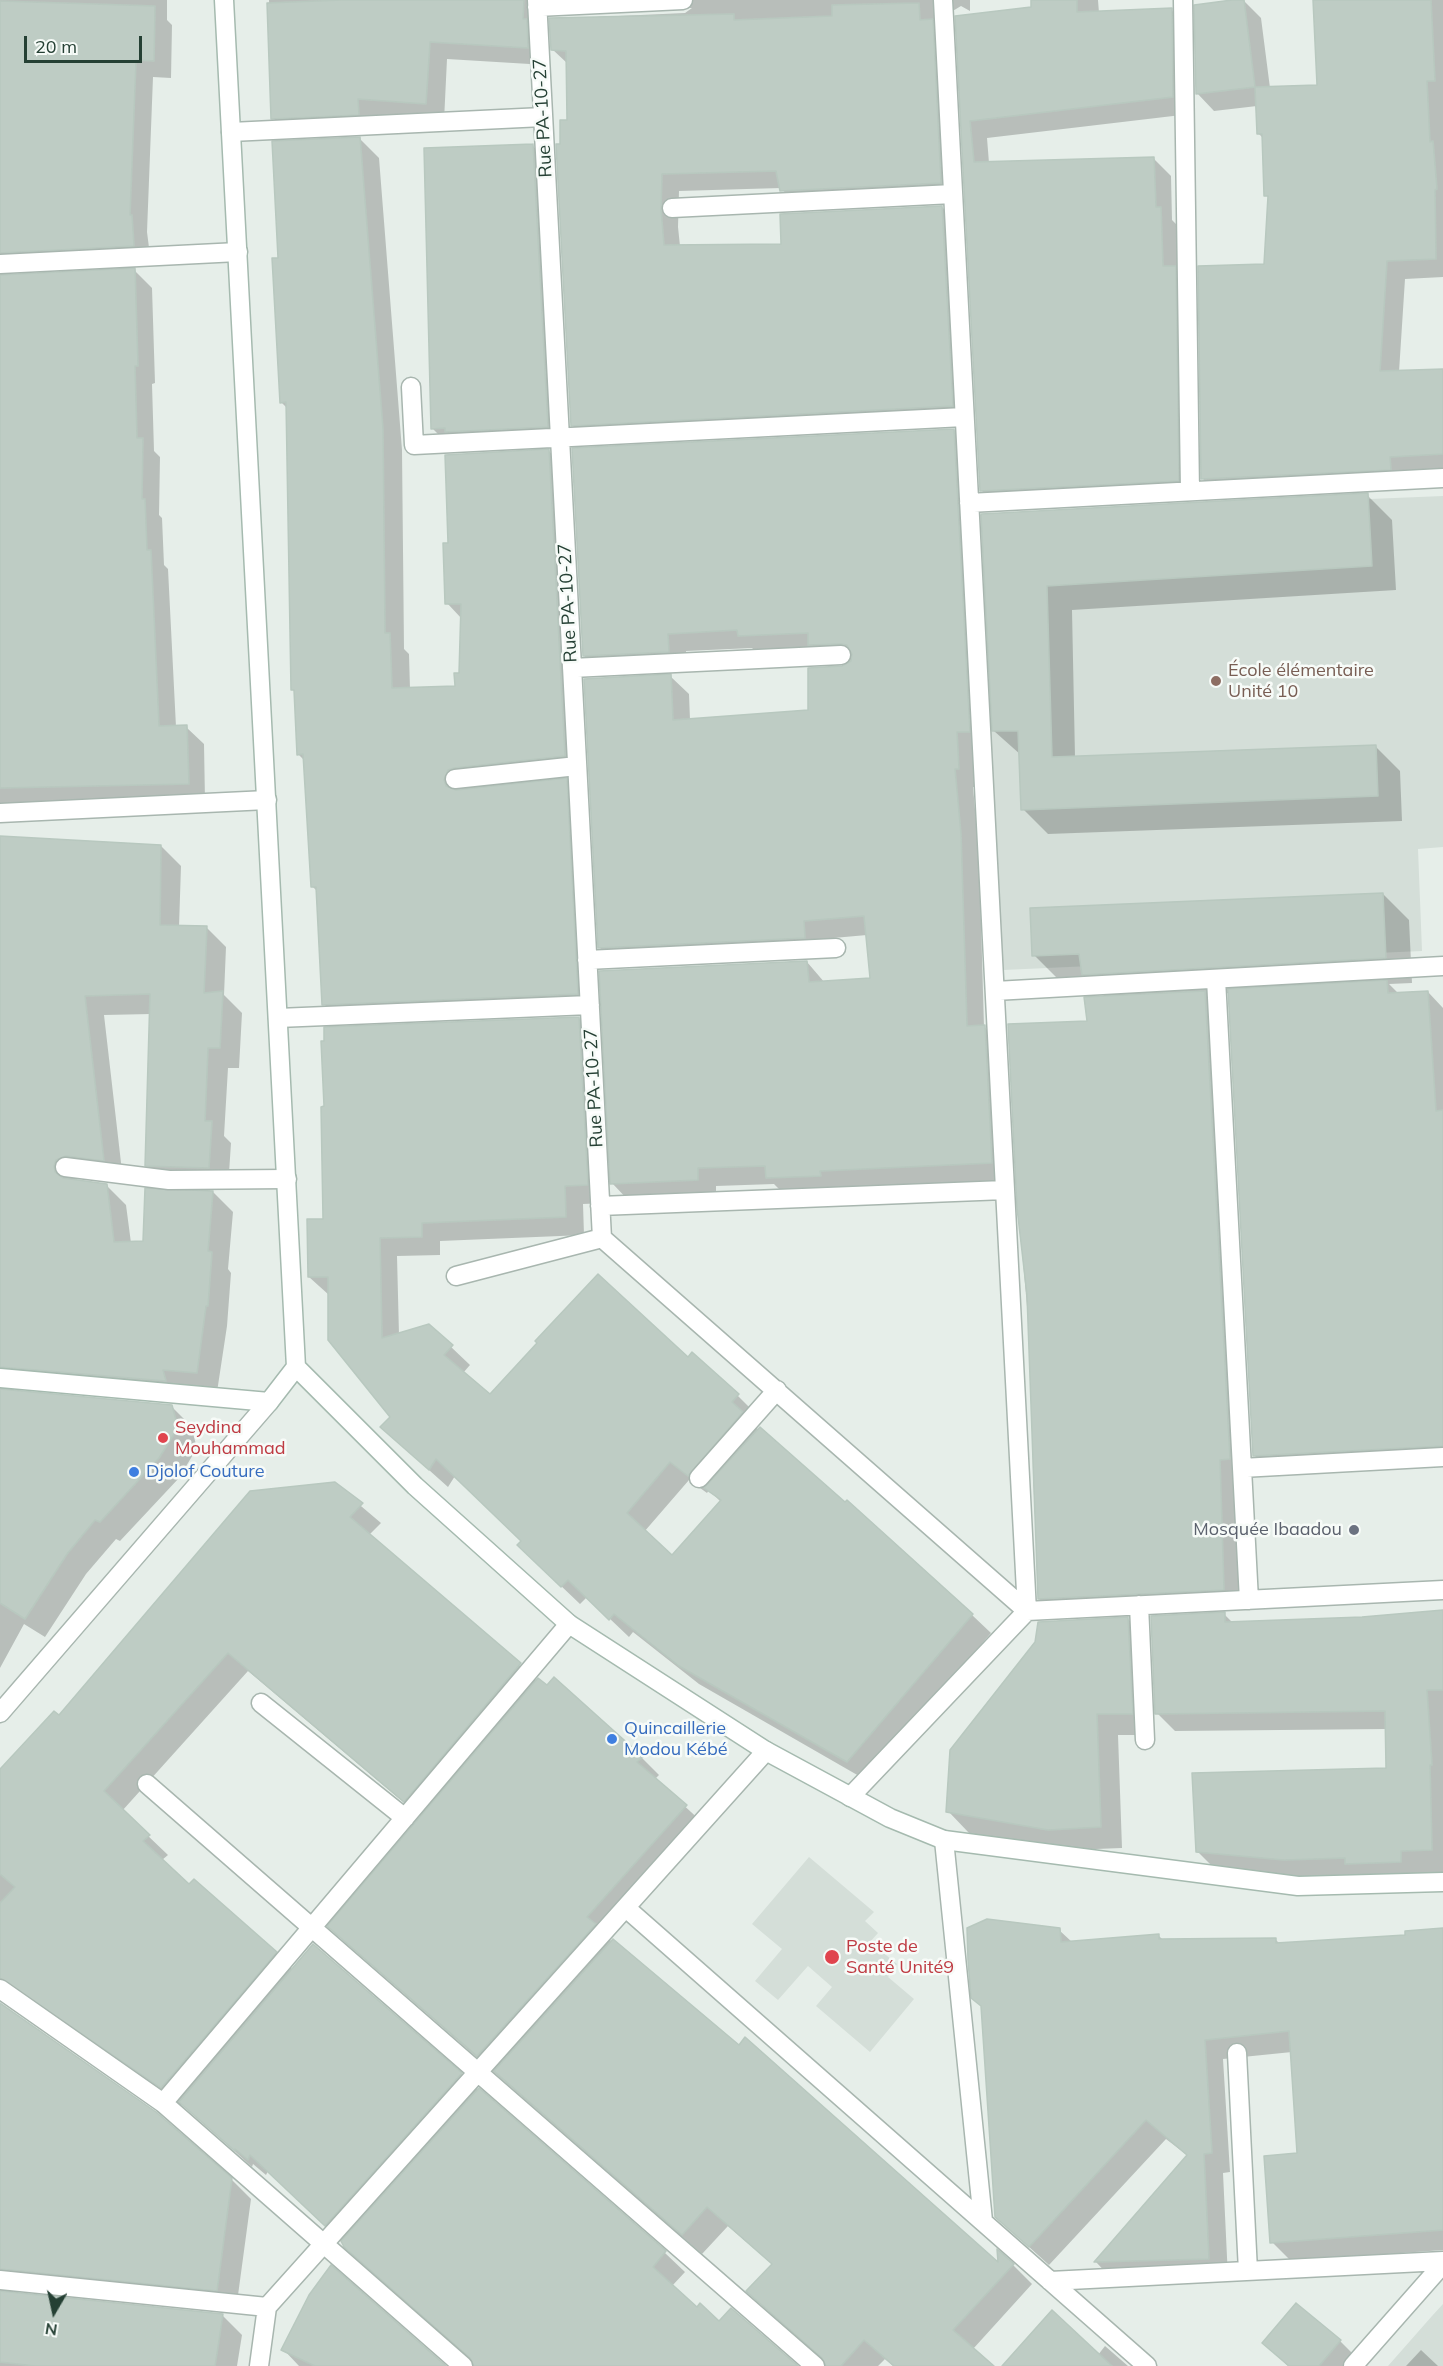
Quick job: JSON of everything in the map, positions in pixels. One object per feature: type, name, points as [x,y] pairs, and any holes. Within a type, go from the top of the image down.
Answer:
[{"type":"street","points":[[0,1713],[269,1402],[296,1367],[225,0]]},
{"type":"street","points":[[537,4],[683,0]]},
{"type":"street","points":[[943,0],[1027,1611]]},
{"type":"street","points":[[1183,0],[1190,491]]},
{"type":"street","name":"Rue PA-10-27","points":[[537,4],[602,1238]]},
{"type":"street","points":[[231,132],[543,117]]},
{"type":"street","points":[[672,208],[953,194]]},
{"type":"street","points":[[0,264],[238,252]]},
{"type":"street","points":[[411,387],[414,445],[964,417]]},
{"type":"street","points":[[969,503],[1443,478]]},
{"type":"street","points":[[572,668],[841,655]]},
{"type":"street","points":[[455,779],[577,766]]},
{"type":"street","points":[[0,813],[267,800]]},
{"type":"street","points":[[587,960],[836,948]]},
{"type":"street","points":[[995,991],[1443,966]]},
{"type":"street","points":[[1216,979],[1249,1600]]},
{"type":"street","points":[[278,1018],[590,1005]]},
{"type":"street","points":[[65,1167],[169,1180],[287,1179]]},
{"type":"street","points":[[600,1206],[1005,1190]]},
{"type":"street","points":[[456,1276],[602,1238],[1027,1611]]},
{"type":"street","points":[[296,1367],[415,1486],[569,1624],[766,1751],[890,1818],[944,1840],[1298,1886],[1443,1882]]},
{"type":"street","points":[[0,1378],[269,1402]]},
{"type":"street","points":[[699,1478],[777,1390]]},
{"type":"street","points":[[1242,1467],[1443,1457]]},
{"type":"street","points":[[850,1797],[1027,1611],[1443,1590]]},
{"type":"street","points":[[1139,1605],[1145,1740]]},
{"type":"street","points":[[163,2103],[569,1624]]},
{"type":"street","points":[[261,1703],[405,1818]]},
{"type":"street","points":[[259,2366],[267,2307],[766,1751]]},
{"type":"street","points":[[147,1784],[815,2366]]},
{"type":"street","points":[[944,1840],[982,2221]]},
{"type":"street","points":[[626,1908],[1147,2366]]},
{"type":"street","points":[[0,1989],[163,2103],[463,2366]]},
{"type":"street","points":[[1237,2053],[1248,2271]]},
{"type":"street","points":[[1050,2280],[1443,2262]]},
{"type":"street","points":[[1353,2366],[1443,2262]]},
{"type":"street","points":[[0,2280],[267,2307]]},
{"type":"shaded area","name":"École élémentaire Unité 10","points":[[1443,496],[1443,847],[1418,849],[1422,951],[1003,970],[980,515]]},
{"type":"shaded area","name":"Poste de Santé Unité9","points":[[809,1857],[874,1912],[865,1921],[878,1933],[870,1942],[897,1964],[888,1977],[914,1999],[870,2052],[816,2006],[832,1987],[808,1966],[778,2000],[755,1981],[782,1949],[752,1924]]},
{"type":"shaded area","points":[[1443,2304],[1443,2366],[1388,2366],[1432,2316]]},
{"type":"building","points":[[342,0],[524,0],[523,19],[527,19],[528,48],[430,42],[426,104],[358,99],[359,115],[271,119],[267,3]]},
{"type":"building","points":[[1031,0],[1077,0],[1077,12],[1172,8],[1173,97],[970,121],[974,162],[1154,157],[1156,207],[1161,207],[1163,266],[1176,266],[1179,481],[980,491],[955,16],[1031,7]]},
{"type":"building","points":[[1244,0],[1255,87],[1196,94],[1194,5]]},
{"type":"building","points":[[1313,0],[1431,0],[1435,81],[1427,81],[1430,142],[1433,141],[1437,189],[1435,190],[1436,259],[1387,261],[1380,371],[1443,369],[1443,454],[1390,457],[1391,470],[1201,479],[1198,266],[1264,264],[1268,196],[1264,196],[1262,134],[1257,134],[1255,87],[1317,85]]},
{"type":"building","points":[[0,1],[155,6],[154,61],[136,60],[130,215],[132,215],[134,246],[0,253]]},
{"type":"building","points":[[919,3],[920,20],[933,19],[941,183],[780,191],[776,171],[662,174],[661,209],[664,245],[781,244],[780,214],[942,206],[953,406],[571,426],[556,144],[560,144],[560,120],[567,120],[566,51],[551,50],[549,18],[734,14],[734,20],[832,16],[832,5]]},
{"type":"building","points":[[360,137],[383,429],[385,633],[390,633],[392,688],[455,686],[454,673],[459,673],[461,604],[445,604],[443,543],[448,543],[445,455],[549,449],[565,756],[454,768],[448,770],[444,780],[446,786],[456,790],[567,778],[578,994],[322,1005],[316,887],[311,887],[303,754],[297,755],[294,690],[291,690],[286,402],[280,403],[272,258],[278,258],[272,141]]},
{"type":"building","points":[[533,144],[548,427],[445,432],[445,428],[431,429],[424,148]]},
{"type":"building","points":[[135,268],[138,366],[135,366],[137,438],[143,438],[142,499],[145,499],[147,550],[151,550],[159,726],[187,725],[189,784],[0,788],[0,275]]},
{"type":"building","points":[[954,429],[970,732],[957,732],[959,769],[955,769],[961,834],[967,1026],[985,1025],[992,1163],[820,1171],[821,1176],[766,1178],[765,1166],[698,1168],[698,1180],[610,1184],[599,971],[807,961],[809,982],[870,978],[864,916],[804,921],[805,938],[598,948],[584,679],[671,674],[673,720],[808,710],[808,668],[842,666],[851,661],[852,654],[847,645],[808,645],[808,633],[738,636],[737,630],[668,634],[669,652],[583,656],[572,448]]},
{"type":"building","points":[[1368,493],[1372,566],[1047,586],[1052,757],[1376,745],[1378,796],[1021,810],[1018,731],[992,731],[981,514]]},
{"type":"building","points":[[0,836],[161,845],[160,925],[207,926],[204,993],[223,991],[220,1048],[208,1048],[205,1121],[212,1121],[209,1168],[145,1166],[150,994],[85,996],[104,1161],[66,1156],[56,1160],[54,1166],[55,1172],[63,1178],[107,1184],[114,1242],[143,1241],[145,1188],[213,1191],[208,1251],[212,1252],[208,1306],[206,1306],[197,1373],[163,1370],[166,1381],[0,1367]]},
{"type":"building","points":[[1383,893],[1386,958],[1082,975],[1079,954],[1032,956],[1030,908]]},
{"type":"building","points":[[1387,980],[1388,993],[1428,991],[1436,1111],[1443,1110],[1443,1446],[1253,1456],[1228,989]]},
{"type":"building","points":[[1205,991],[1230,1459],[1220,1460],[1224,1590],[1038,1599],[1027,1295],[1017,1208],[1008,1024],[1087,1021],[1084,997]]},
{"type":"building","points":[[579,1017],[588,1185],[565,1186],[566,1217],[422,1223],[422,1237],[380,1238],[382,1338],[429,1324],[453,1345],[444,1355],[490,1394],[537,1343],[535,1341],[598,1274],[688,1357],[692,1352],[739,1394],[732,1402],[743,1412],[688,1476],[670,1462],[627,1513],[672,1555],[721,1500],[704,1488],[760,1427],[845,1502],[847,1500],[973,1614],[847,1762],[679,1666],[614,1614],[609,1620],[568,1580],[561,1587],[517,1545],[521,1541],[436,1459],[429,1470],[380,1427],[390,1417],[328,1340],[328,1277],[308,1277],[307,1219],[323,1219],[321,1107],[324,1106],[321,1041],[324,1041],[324,1027]]},
{"type":"building","points":[[0,1389],[172,1405],[178,1428],[159,1458],[100,1522],[95,1520],[67,1554],[25,1619],[0,1603]]},
{"type":"building","points":[[335,1482],[363,1503],[350,1517],[521,1663],[404,1802],[228,1653],[104,1791],[150,1835],[143,1841],[189,1884],[194,1879],[277,1952],[161,2088],[0,1978],[0,1903],[15,1887],[0,1874],[0,1769],[54,1711],[59,1715],[250,1491]]},
{"type":"building","points":[[1443,1610],[1443,1690],[1427,1690],[1432,1765],[1430,1765],[1432,1850],[1401,1851],[1401,1862],[1345,1864],[1345,1858],[1284,1860],[1196,1852],[1192,1773],[1386,1768],[1385,1711],[1155,1714],[1151,1616],[1225,1612],[1225,1622],[1362,1617]]},
{"type":"building","points":[[1128,1617],[1133,1714],[1097,1714],[1101,1827],[1048,1830],[946,1812],[950,1750],[1035,1642],[1038,1622]]},
{"type":"building","points":[[554,1677],[643,1757],[637,1762],[687,1805],[587,1917],[596,1924],[477,2056],[327,1926],[538,1678],[547,1685]]},
{"type":"building","points":[[987,1919],[1060,1928],[1061,1942],[1159,1934],[1159,1939],[1276,1938],[1276,1943],[1405,1935],[1405,1931],[1443,1928],[1443,2230],[1270,2243],[1264,2156],[1297,2153],[1289,2031],[1205,2040],[1212,2153],[1204,2154],[1209,2259],[1094,2262],[1187,2155],[1146,2120],[1029,2247],[995,2217],[981,2006],[971,1998],[967,1928]]},
{"type":"building","points":[[613,1939],[739,2045],[745,2037],[998,2262],[997,2249],[1014,2264],[953,2330],[994,2366],[894,2366],[864,2340],[841,2366],[826,2366],[822,2358],[746,2291],[772,2264],[707,2207],[682,2235],[494,2071]]},
{"type":"building","points":[[313,1944],[462,2073],[325,2226],[250,2155],[248,2160],[235,2149],[235,2151],[179,2102]]},
{"type":"building","points":[[0,2003],[156,2112],[232,2178],[217,2291],[0,2269]]},
{"type":"building","points":[[479,2088],[666,2251],[653,2267],[697,2307],[700,2303],[719,2321],[731,2308],[798,2366],[474,2366],[470,2358],[344,2247],[341,2241]]},
{"type":"building","points":[[331,2265],[446,2366],[315,2366],[281,2350],[309,2295]]},
{"type":"building","points":[[0,2291],[223,2314],[215,2366],[35,2366],[0,2362]]},
{"type":"building","points":[[1296,2303],[1341,2340],[1319,2366],[1289,2366],[1262,2343]]},
{"type":"building","points":[[1052,2310],[1112,2366],[1002,2366]]},
{"type":"place","name":"École élémentaire Unité 10","points":[[1216,681]]},
{"type":"place","name":"Seydina Mouhammad","points":[[163,1438]]},
{"type":"place","name":"Djolof Couture","points":[[134,1472]]},
{"type":"place","name":"Mosquée Ibaadou","points":[[1354,1530]]},
{"type":"place","name":"Quincaillerie Modou Kébé","points":[[612,1739]]},
{"type":"place","name":"Poste de Santé Unité9","points":[[832,1957]]}]
